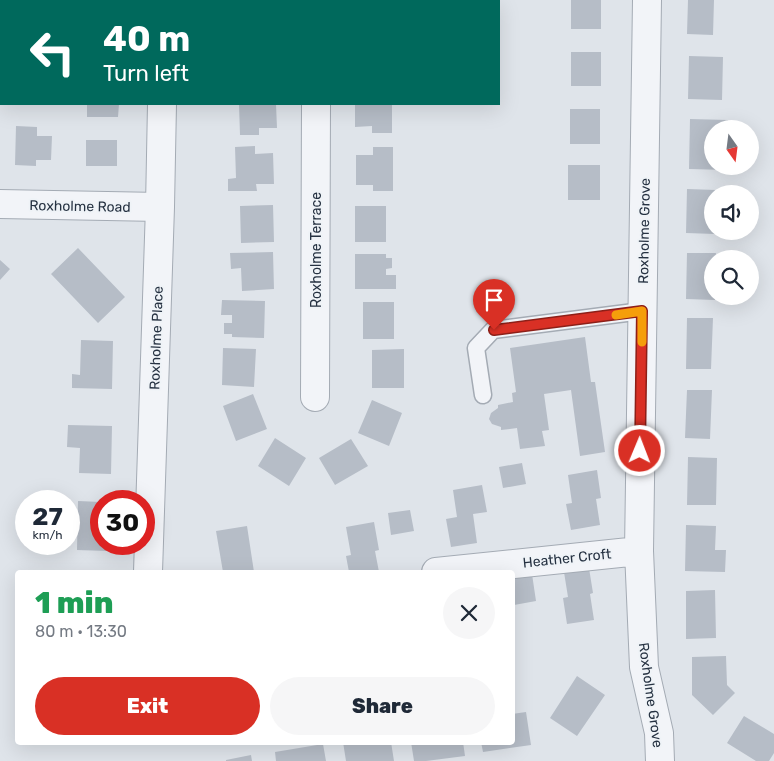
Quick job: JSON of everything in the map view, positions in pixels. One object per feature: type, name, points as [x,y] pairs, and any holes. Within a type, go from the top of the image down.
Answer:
[{"type":"street","name":"Roxholme Grove","points":[[647,0],[639,551],[644,667],[659,733],[660,761]]},
{"type":"street","name":"Roxholme Place","points":[[148,570],[162,105]]},
{"type":"street","name":"Roxholme Terrace","points":[[315,396],[316,105]]},
{"type":"street","name":"Roxholme Road","points":[[0,204],[160,207]]},
{"type":"street","name":"Heather Croft","points":[[455,570],[639,551]]},
{"type":"lane","points":[[483,395],[476,348],[494,330],[642,311]]},
{"type":"building","points":[[571,0],[601,0],[601,29],[571,29]]},
{"type":"building","points":[[688,0],[714,0],[713,35],[687,34]]},
{"type":"building","points":[[571,52],[601,52],[601,86],[571,86]]},
{"type":"building","points":[[689,56],[723,57],[722,100],[688,99]]},
{"type":"building","points":[[87,105],[119,105],[118,117],[87,117]]},
{"type":"building","points":[[239,105],[276,105],[277,128],[259,128],[259,135],[240,135]]},
{"type":"building","points":[[355,105],[392,105],[392,133],[372,133],[372,126],[355,127]]},
{"type":"building","points":[[570,109],[600,109],[600,144],[570,144]]},
{"type":"building","points":[[690,119],[728,120],[704,120],[704,169],[689,169]]},
{"type":"building","points":[[16,126],[37,127],[37,136],[52,136],[51,160],[36,160],[36,166],[15,165]]},
{"type":"building","points":[[86,140],[117,140],[117,166],[86,166]]},
{"type":"building","points":[[255,146],[255,154],[273,153],[274,184],[256,184],[257,191],[228,191],[228,179],[236,178],[235,147]]},
{"type":"building","points":[[373,147],[393,147],[393,191],[373,191],[373,185],[356,185],[356,155],[373,155]]},
{"type":"building","points":[[568,165],[600,165],[600,200],[568,200]]},
{"type":"building","points":[[687,189],[704,190],[704,234],[686,233]]},
{"type":"building","points":[[273,205],[274,242],[241,243],[240,206]]},
{"type":"building","points":[[355,206],[386,206],[386,242],[355,242]]},
{"type":"building","points":[[78,248],[125,297],[98,323],[51,274]]},
{"type":"building","points":[[273,252],[274,289],[242,291],[241,268],[231,269],[230,253]]},
{"type":"building","points":[[687,253],[704,253],[704,300],[686,299]]},
{"type":"building","points":[[355,254],[386,254],[386,258],[392,258],[392,268],[386,269],[386,275],[396,275],[396,289],[355,289]]},
{"type":"building","points":[[0,260],[10,269],[0,280]]},
{"type":"building","points":[[222,300],[265,301],[264,338],[232,337],[232,334],[224,334],[224,323],[232,323],[232,315],[221,315]]},
{"type":"building","points":[[363,302],[394,302],[394,339],[363,339]]},
{"type":"building","points":[[687,318],[713,318],[711,369],[686,369]]},
{"type":"building","points":[[585,337],[591,382],[595,382],[605,452],[580,456],[571,390],[544,394],[549,430],[542,431],[545,446],[520,449],[517,428],[501,430],[501,427],[492,424],[489,419],[491,413],[498,408],[498,405],[513,402],[512,393],[516,392],[510,348]]},
{"type":"building","points":[[81,340],[113,341],[112,389],[72,388],[72,374],[80,375]]},
{"type":"building","points":[[223,348],[256,349],[254,387],[222,385]]},
{"type":"building","points":[[404,349],[404,388],[372,388],[372,350]]},
{"type":"building","points":[[687,390],[712,390],[710,439],[685,438]]},
{"type":"building","points":[[253,394],[267,429],[236,441],[223,406]]},
{"type":"building","points":[[372,400],[402,413],[389,446],[358,433]]},
{"type":"building","points":[[68,425],[112,426],[111,474],[79,473],[80,448],[67,447]]},
{"type":"building","points":[[275,438],[306,458],[289,486],[258,466]]},
{"type":"building","points":[[351,439],[368,466],[335,485],[319,458]]},
{"type":"building","points":[[688,457],[717,458],[716,505],[687,505]]},
{"type":"building","points":[[522,463],[526,484],[503,488],[499,467]]},
{"type":"building","points":[[597,470],[601,498],[596,499],[600,525],[571,530],[566,504],[572,503],[568,475]]},
{"type":"building","points":[[482,485],[487,512],[473,514],[477,543],[451,547],[446,519],[457,517],[453,490]]},
{"type":"building","points":[[80,501],[90,502],[90,550],[80,550]]},
{"type":"building","points":[[410,510],[414,531],[391,535],[388,513]]},
{"type":"building","points":[[374,522],[379,550],[375,551],[379,570],[349,570],[346,556],[351,555],[346,527]]},
{"type":"building","points":[[686,525],[716,526],[715,550],[726,550],[725,572],[685,571]]},
{"type":"building","points":[[247,526],[254,570],[223,570],[216,531]]},
{"type":"building","points":[[588,562],[593,593],[590,594],[594,620],[567,624],[563,598],[568,597],[563,566]]},
{"type":"building","points":[[532,574],[536,601],[515,605],[515,577]]},
{"type":"building","points":[[715,590],[716,638],[686,639],[686,591]]},
{"type":"building","points":[[726,656],[727,685],[735,693],[713,715],[692,695],[692,657]]},
{"type":"building","points":[[577,676],[605,695],[577,736],[550,718]]},
{"type":"building","points":[[526,712],[531,745],[483,752],[482,745],[515,745],[515,714]]},
{"type":"building","points":[[744,716],[774,734],[774,753],[769,761],[756,761],[727,743]]},
{"type":"building","points":[[323,745],[326,761],[276,761],[275,752]]},
{"type":"building","points":[[343,745],[391,745],[394,761],[346,761]]},
{"type":"building","points":[[411,745],[463,745],[465,756],[414,761]]},
{"type":"building","points":[[251,755],[252,761],[226,761],[226,760]]},
{"type":"slow traffic","points":[[616,315],[642,311],[642,342]]},
{"type":"route","points":[[494,330],[642,311],[640,451]]}]
